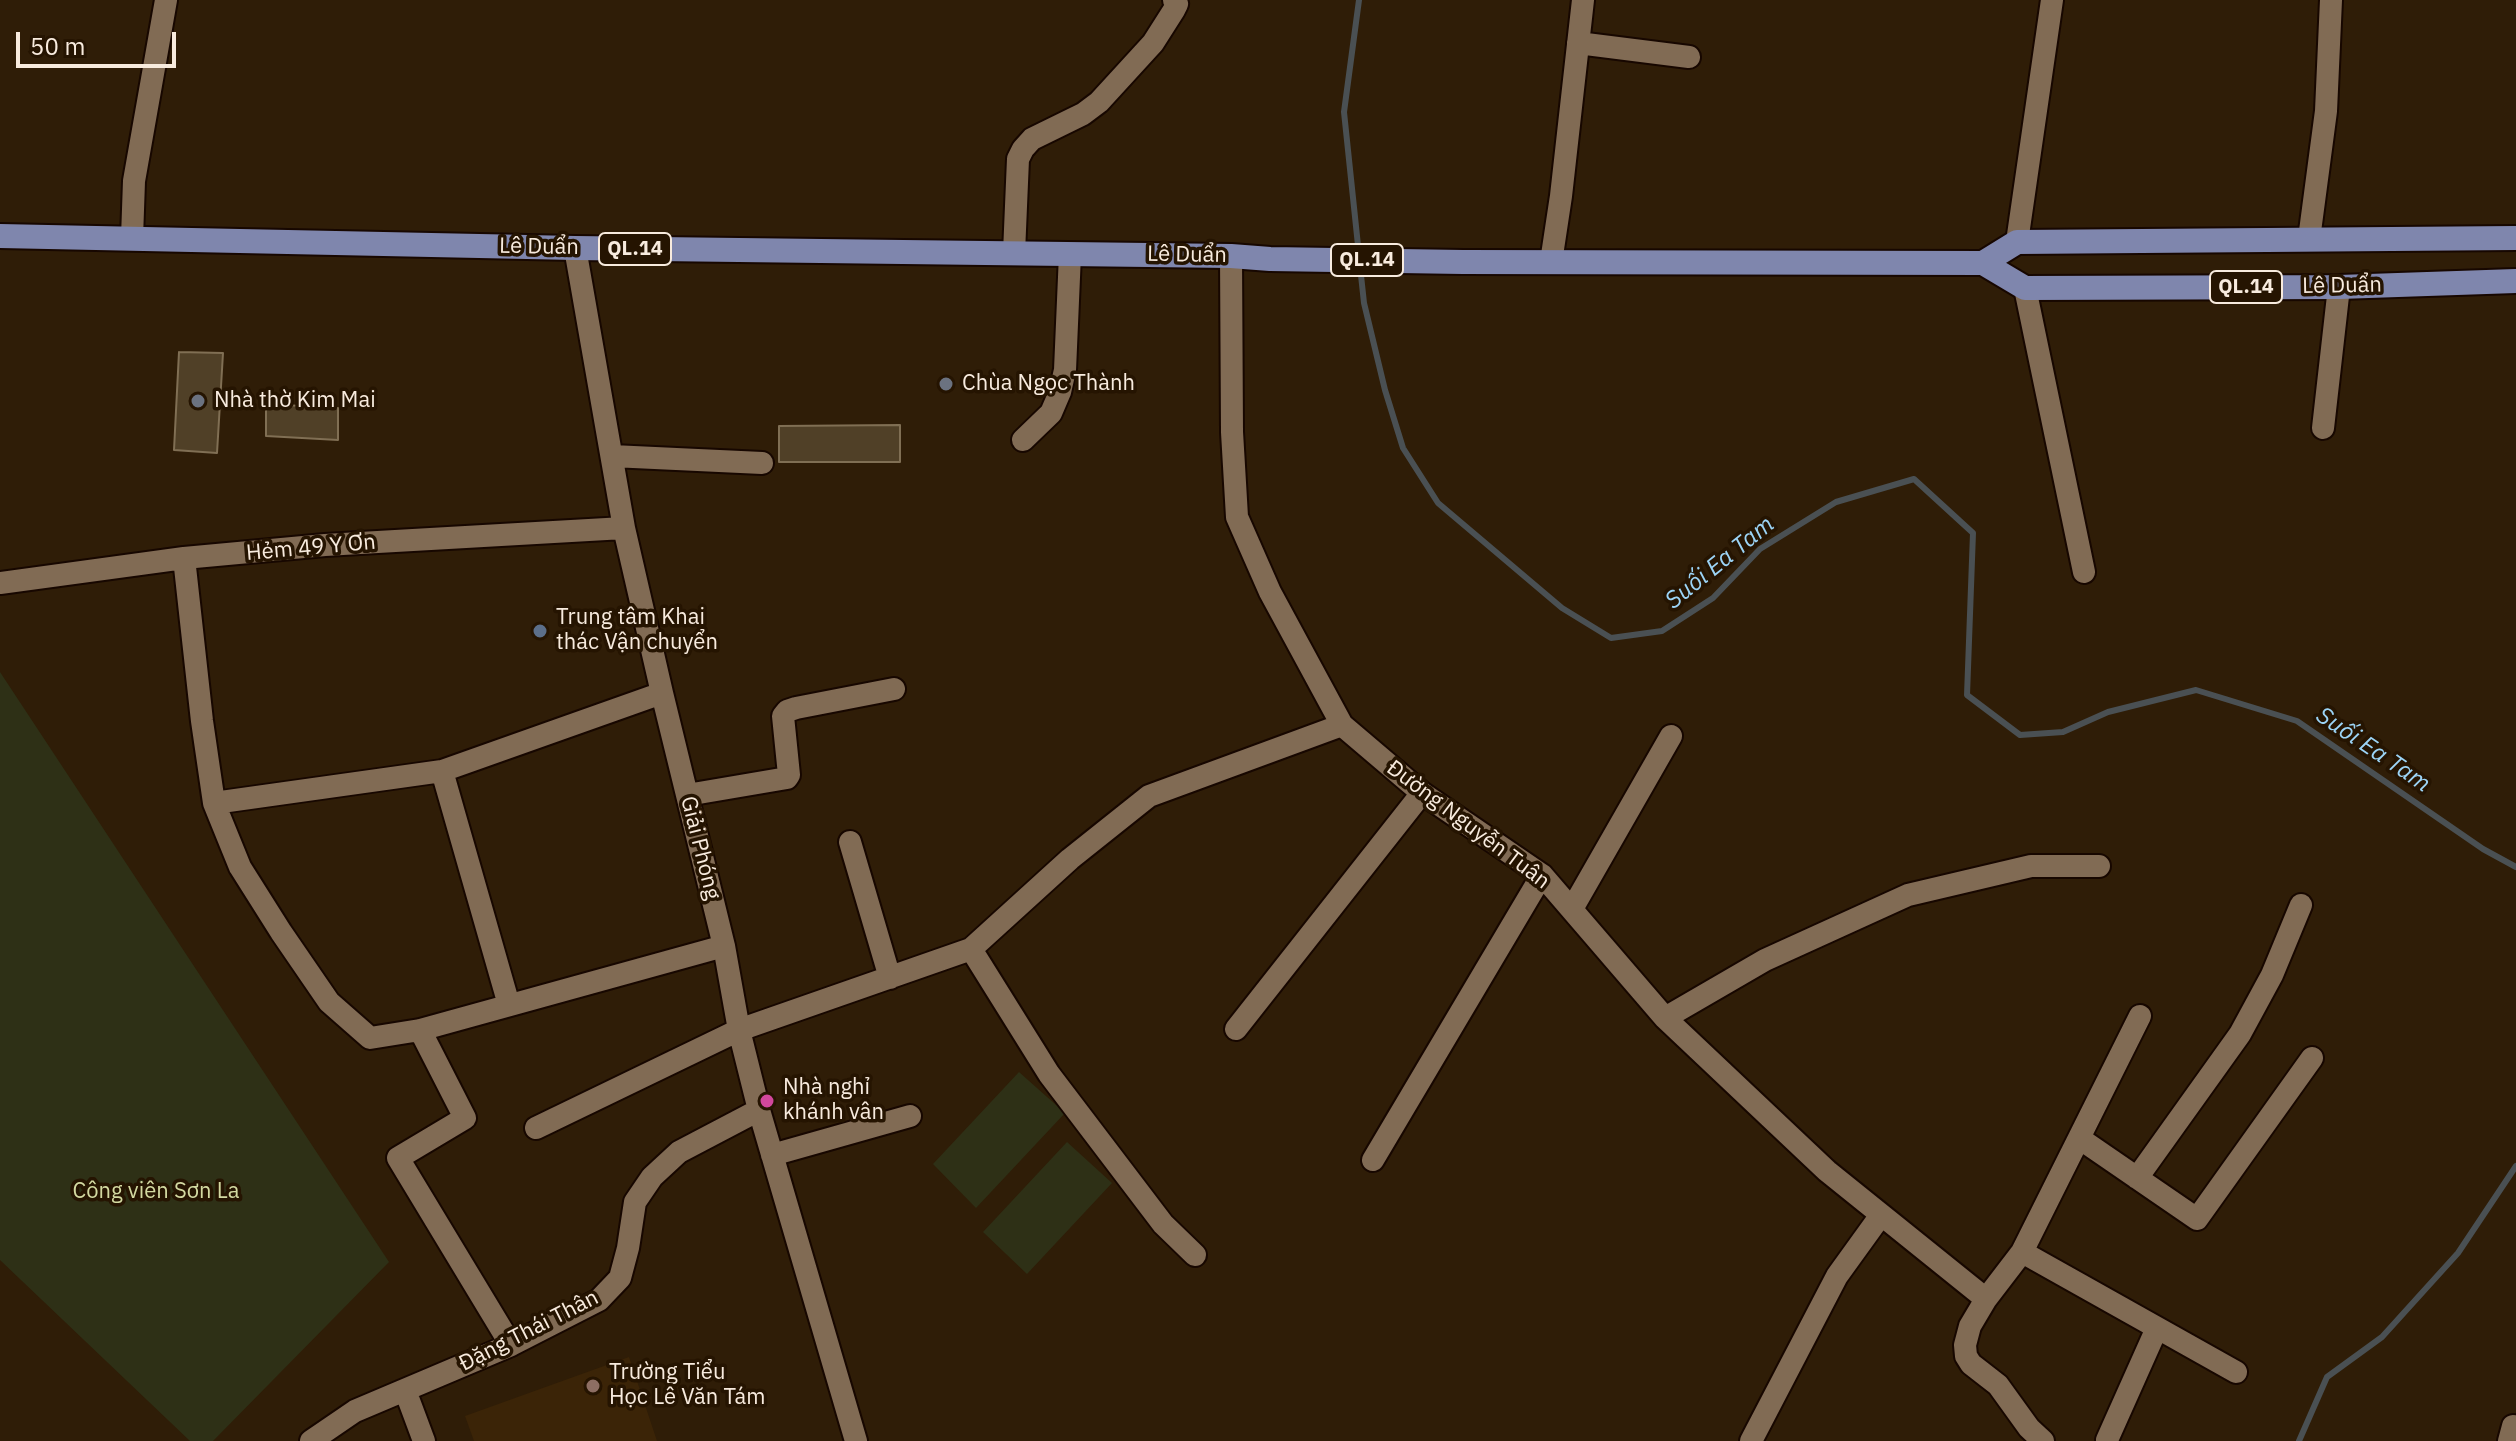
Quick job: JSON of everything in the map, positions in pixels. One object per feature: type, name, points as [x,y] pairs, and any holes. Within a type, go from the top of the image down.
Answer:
[{"type":"main road","name":"Lê Duẩn","points":[[0,236],[1551,262]]},
{"type":"main road","name":"QL.14","points":[[2017,242],[2516,238]]},
{"type":"main road","points":[[2017,242],[1983,263],[2025,288]]},
{"type":"main road","name":"QL.14","points":[[1551,262],[1983,263]]},
{"type":"main road","name":"Lê Duẩn","points":[[2025,288],[2339,287],[2516,281]]},
{"type":"street","points":[[132,238],[134,181],[166,0]]},
{"type":"street","points":[[1014,253],[1018,159],[1023,149],[1032,139],[1083,114],[1099,102],[1153,43],[1177,4],[1174,0]]},
{"type":"street","points":[[1551,262],[1583,0]]},
{"type":"street","points":[[2017,242],[2052,0]]},
{"type":"street","points":[[2309,239],[2326,111],[2331,0]]},
{"type":"street","points":[[1578,43],[1689,57]]},
{"type":"street","name":"Giải Phóng","points":[[575,248],[624,528],[724,946],[739,1030],[759,1110],[856,1441]]},
{"type":"street","points":[[1023,440],[1051,413],[1060,392],[1065,370],[1070,254]]},
{"type":"street","name":"Đường Nguyễn Tuân","points":[[1231,256],[1232,432],[1237,517],[1270,592],[1342,725],[1422,793],[1542,875],[1665,1018],[1827,1171],[1986,1299]]},
{"type":"street","points":[[2323,428],[2339,287]]},
{"type":"street","points":[[2025,288],[2084,572]]},
{"type":"street","points":[[612,456],[762,463]]},
{"type":"street","name":"Hẻm 49 Y Ơn","points":[[0,583],[184,558],[325,545],[624,528]]},
{"type":"street","points":[[184,558],[214,803],[240,867],[281,932],[329,1002],[370,1038],[420,1030],[724,946]]},
{"type":"street","points":[[687,795],[787,778],[783,716],[787,711],[894,689]]},
{"type":"street","points":[[214,803],[442,771],[662,693]]},
{"type":"street","points":[[536,1128],[739,1030],[971,949],[1070,859],[1149,796],[1342,725]]},
{"type":"street","points":[[1572,909],[1671,736]]},
{"type":"street","points":[[442,771],[509,1005]]},
{"type":"street","points":[[1236,1029],[1422,793]]},
{"type":"street","points":[[850,842],[890,978]]},
{"type":"street","points":[[1665,1018],[1765,960],[1908,895],[2031,866],[2099,866]]},
{"type":"street","points":[[1373,1160],[1542,875]]},
{"type":"street","points":[[2137,1178],[2240,1034],[2272,975],[2301,905]]},
{"type":"street","points":[[971,949],[1049,1074],[1163,1224],[1195,1255]]},
{"type":"street","points":[[2043,1441],[2029,1428],[1998,1385],[1971,1364],[1965,1345],[1970,1326],[1986,1299],[2022,1252],[2140,1016]]},
{"type":"street","points":[[420,1030],[465,1118],[398,1158],[511,1345]]},
{"type":"street","points":[[2079,1138],[2197,1219],[2312,1058]]},
{"type":"street","name":"Đặng Thái Thân","points":[[311,1441],[355,1411],[511,1345],[599,1300],[620,1278],[635,1202],[652,1177],[679,1152],[759,1110]]},
{"type":"street","points":[[772,1155],[910,1116]]},
{"type":"street","points":[[1751,1441],[1837,1276],[1881,1215]]},
{"type":"street","points":[[2022,1252],[2236,1372]]},
{"type":"street","points":[[2107,1440],[2157,1328]]},
{"type":"street","points":[[405,1390],[424,1441]]},
{"type":"shaded area","name":"Trường Tiểu Học Lê Văn Tám","points":[[629,1357],[657,1441],[474,1441],[465,1416]]},
{"type":"green space","name":"Công viên Sơn La","points":[[0,672],[389,1262],[213,1441],[190,1441],[0,1260]]},
{"type":"green space","points":[[1019,1072],[1065,1113],[976,1208],[933,1164]]},
{"type":"green space","points":[[1067,1142],[1112,1183],[1027,1274],[983,1232]]},
{"type":"building","name":"Nhà thờ Kim Mai","points":[[179,352],[223,353],[217,453],[174,450]]},
{"type":"building","points":[[266,404],[338,408],[338,440],[266,436]]},
{"type":"building","points":[[900,425],[900,462],[779,462],[779,426]]},
{"type":"waterway","name":"Suối Ea Tam","points":[[1359,0],[1344,112],[1359,255]]},
{"type":"waterway","name":"Suối Ea Tam","points":[[1360,266],[1364,303],[1403,448],[1438,503],[1562,608],[1611,638],[1662,631],[1713,598],[1760,549],[1836,502],[1914,479],[1973,533],[1967,695],[2020,735],[2063,732],[2108,712],[2196,690],[2297,721],[2483,849],[2516,867]]},
{"type":"waterway","name":"Suối Ea Tam","points":[[2299,1441],[2327,1377],[2382,1337],[2458,1253],[2516,1166]]},
{"type":"place","name":"Chùa Ngọc Thành","points":[[946,384]]},
{"type":"place","name":"Nhà thờ Kim Mai","points":[[198,401]]},
{"type":"place","name":"Trung tâm Khai thác Vận chuyển","points":[[540,631]]},
{"type":"place","name":"Nhà nghỉ khánh vân","points":[[767,1101]]},
{"type":"place","name":"Trường Tiểu Học Lê Văn Tám","points":[[593,1386]]}]
